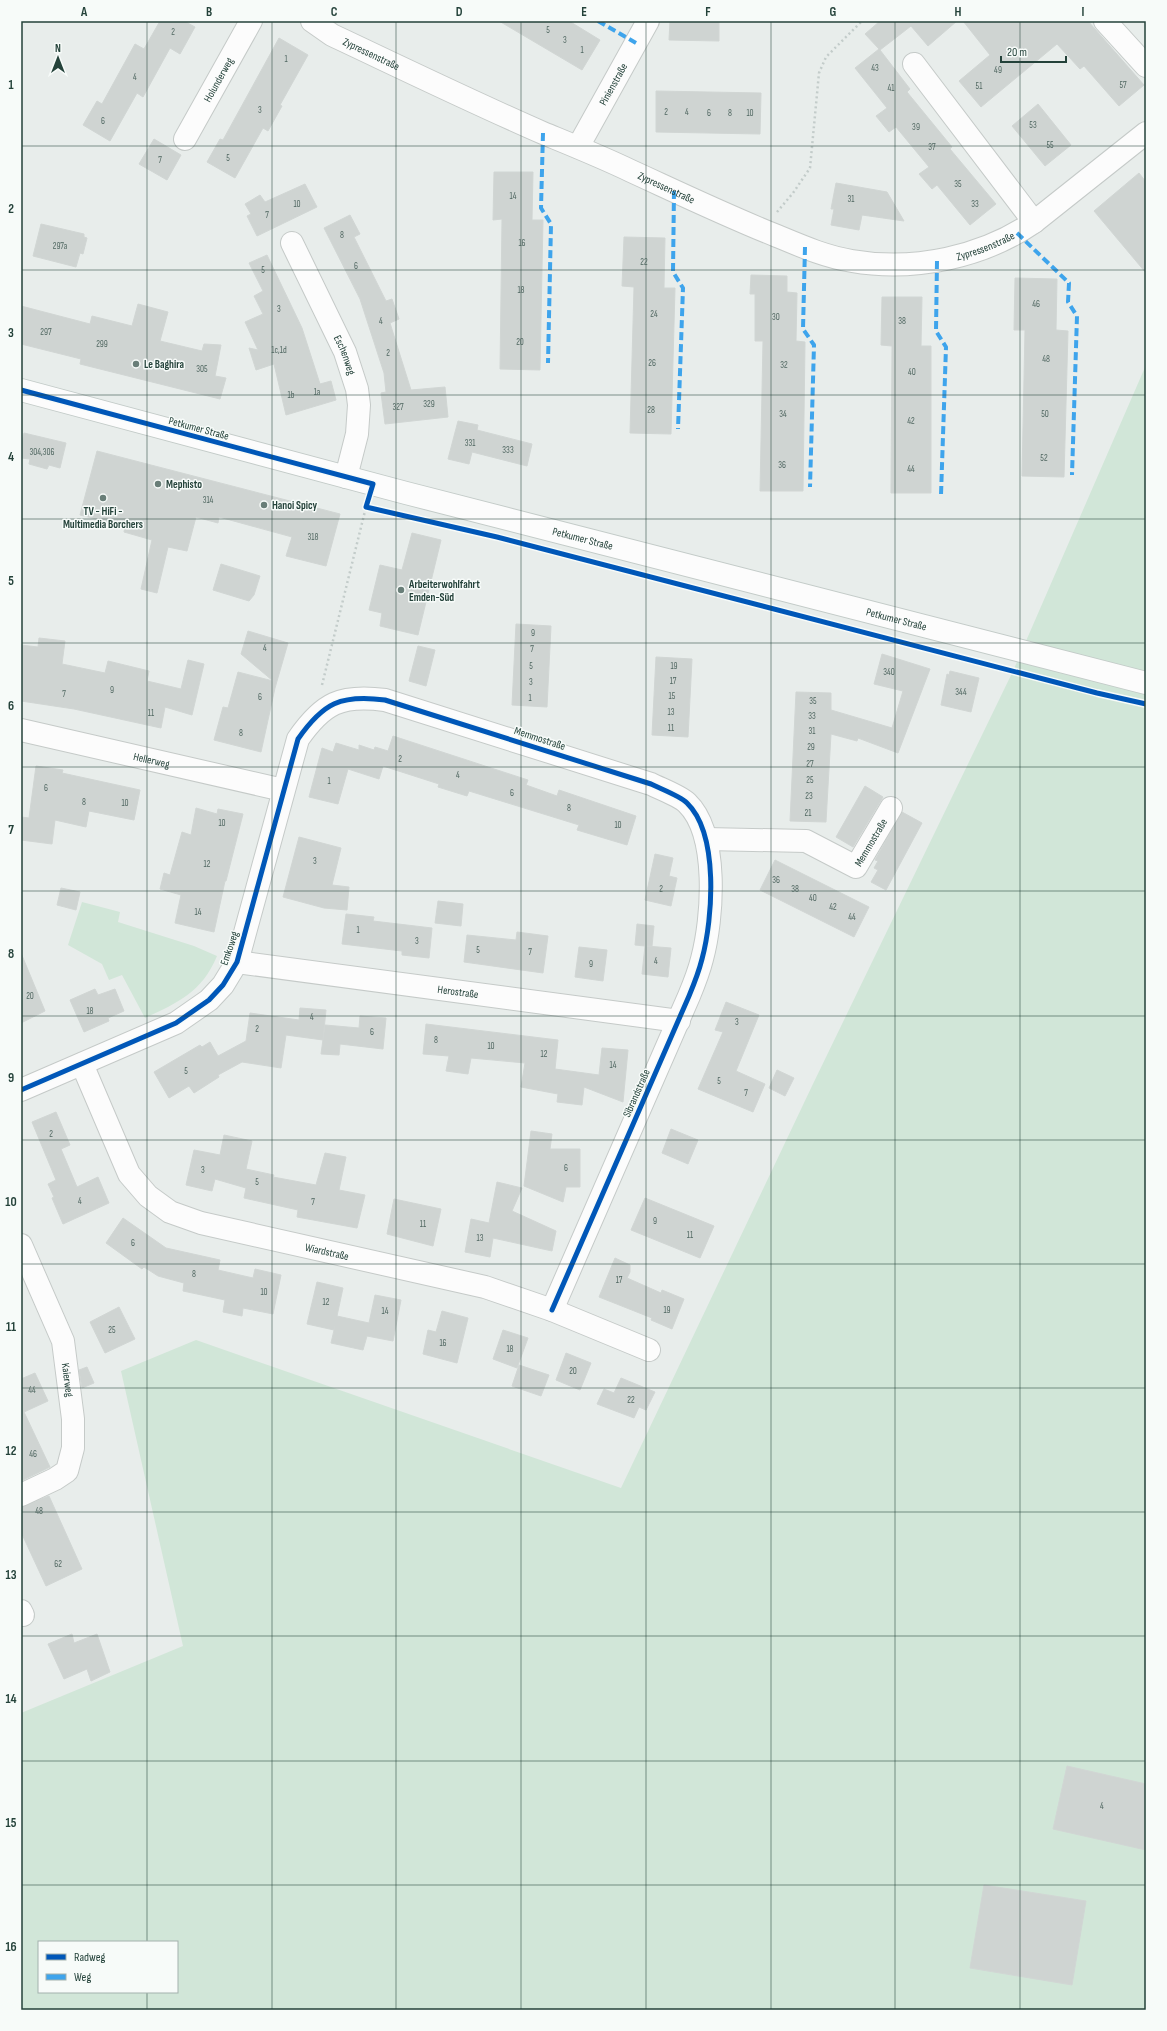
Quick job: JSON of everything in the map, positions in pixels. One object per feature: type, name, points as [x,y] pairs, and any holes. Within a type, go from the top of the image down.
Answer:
[{"type":"street","name":"Holunderweg","points":[[185,139],[251,21]]},
{"type":"street","name":"Zypressenstraße","points":[[312,21],[332,35],[543,133],[578,147],[762,230],[805,247],[852,261],[879,265],[905,265],[964,255],[1010,237],[1034,222],[1146,133]]},
{"type":"street","name":"Pinienstraße","points":[[578,147],[648,21]]},
{"type":"street","points":[[1105,21],[1146,66]]},
{"type":"street","points":[[914,64],[1034,222]]},
{"type":"street","name":"Eschenweg","points":[[292,243],[346,352],[357,389],[359,405],[357,434],[346,477]]},
{"type":"street","name":"Petkumer Straße","points":[[21,390],[346,477],[1146,683]]},
{"type":"street","name":"Memmostraße","points":[[311,720],[327,706],[347,699],[368,698],[385,700],[651,784],[686,802],[701,823],[708,845],[709,876]]},
{"type":"street","name":"Emkoweg","points":[[21,1090],[176,1023],[210,1000],[223,985],[237,962],[282,790],[298,740],[311,720]]},
{"type":"street","name":"Hellerweg","points":[[21,730],[282,790]]},
{"type":"street","name":"Memmostraße","points":[[706,839],[806,841],[856,867],[890,808]]},
{"type":"street","name":"Sibrandstraße","points":[[552,1310],[690,996],[702,958],[710,915],[709,876]]},
{"type":"street","name":"Herostraße","points":[[237,962],[679,1021]]},
{"type":"street","name":"Wiardstraße","points":[[82,1064],[129,1174],[148,1196],[170,1212],[201,1223],[485,1287],[552,1310],[650,1350]]},
{"type":"street","name":"Kaierweg","points":[[21,1245],[62,1341],[73,1419],[74,1448],[67,1471],[55,1479],[21,1495]]},
{"type":"path","points":[[762,230],[793,193],[810,168],[819,73],[823,62],[862,21]]},
{"type":"path","points":[[321,687],[366,507]]},
{"type":"green space","points":[[1146,365],[1146,2010],[21,2010],[21,1713],[183,1646],[121,1371],[196,1340],[621,1488],[812,1086],[1013,671]]},
{"type":"green space","points":[[82,902],[120,912],[118,922],[194,946],[217,956],[204,979],[197,987],[179,1001],[145,1018],[122,975],[109,980],[102,964],[68,945]]},
{"type":"building","points":[[160,21],[184,21],[195,27],[180,54],[170,48],[143,97],[137,93],[110,141],[83,125],[97,101],[102,104],[135,44],[144,49]]},
{"type":"building","points":[[499,21],[569,21],[600,40],[582,70]]},
{"type":"building","points":[[670,21],[719,22],[719,41],[669,40]]},
{"type":"building","points":[[880,21],[957,21],[928,46],[911,26],[880,50],[910,89],[907,92],[952,147],[950,149],[996,204],[970,225],[937,185],[932,189],[919,174],[929,167],[896,127],[889,132],[876,116],[887,108],[855,68],[879,49],[865,34]]},
{"type":"building","points":[[963,21],[1088,21],[1144,85],[1119,106],[1084,66],[1080,69],[1057,44],[981,107],[959,81],[990,55]]},
{"type":"building","points":[[279,38],[308,55],[280,105],[282,106],[268,131],[263,128],[235,178],[207,162],[220,139],[223,140]]},
{"type":"building","points":[[656,91],[761,93],[760,134],[656,132]]},
{"type":"building","points":[[1038,104],[1071,145],[1045,166],[1012,126]]},
{"type":"building","points":[[154,139],[181,155],[167,180],[139,164]]},
{"type":"building","points":[[494,172],[533,172],[532,220],[543,220],[540,370],[500,369],[502,219],[493,220]]},
{"type":"building","points":[[1139,173],[1146,182],[1146,273],[1094,211]]},
{"type":"building","points":[[836,183],[887,192],[904,221],[862,215],[859,230],[831,225],[834,209],[831,209]]},
{"type":"building","points":[[305,184],[317,207],[257,236],[247,216],[251,214],[245,204],[260,195],[265,202]]},
{"type":"building","points":[[350,215],[360,234],[354,237],[386,301],[392,299],[399,319],[390,323],[411,390],[445,387],[448,417],[385,424],[381,393],[386,392],[384,373],[360,299],[324,228]]},
{"type":"building","points":[[41,224],[84,234],[84,237],[87,238],[83,254],[80,253],[76,267],[33,256]]},
{"type":"building","points":[[624,237],[665,238],[664,288],[675,288],[671,434],[630,433],[634,287],[622,286]]},
{"type":"building","points":[[267,255],[302,328],[320,384],[331,381],[336,400],[286,415],[274,364],[256,370],[249,348],[258,350],[245,322],[263,314],[254,296],[263,291],[249,263]]},
{"type":"building","points":[[751,275],[787,276],[787,292],[797,293],[796,341],[805,342],[803,491],[760,491],[763,341],[755,341],[755,294],[750,294]]},
{"type":"building","points":[[1015,278],[1057,279],[1056,330],[1068,331],[1064,477],[1022,476],[1025,330],[1014,330]]},
{"type":"building","points":[[882,297],[922,297],[921,346],[931,346],[931,493],[891,493],[892,346],[881,345]]},
{"type":"building","points":[[138,304],[168,312],[160,341],[202,351],[204,344],[221,345],[215,376],[226,378],[220,399],[80,364],[81,359],[21,344],[21,306],[90,324],[92,316],[132,326]]},
{"type":"building","points":[[458,421],[478,425],[477,430],[532,444],[527,466],[472,452],[469,464],[448,459]]},
{"type":"building","points":[[24,433],[66,443],[60,468],[49,465],[47,469],[29,464],[30,459],[21,458],[21,446]]},
{"type":"building","points":[[97,451],[340,514],[326,566],[286,556],[292,537],[219,517],[218,523],[196,517],[187,551],[168,547],[157,593],[141,589],[152,540],[124,532],[125,526],[80,515]]},
{"type":"building","name":"Arbeiterwohlfahrt Emden-Süd","points":[[412,533],[441,540],[418,635],[380,626],[382,613],[369,610],[380,565],[402,570]]},
{"type":"building","points":[[221,564],[260,576],[254,595],[249,601],[213,590]]},
{"type":"building","points":[[516,624],[551,626],[547,707],[512,705]]},
{"type":"building","points":[[248,631],[288,643],[275,688],[261,752],[214,740],[223,707],[228,708],[238,672],[273,681],[241,654]]},
{"type":"building","points":[[39,638],[65,641],[62,664],[105,673],[108,661],[149,671],[147,681],[181,689],[188,660],[204,664],[192,715],[165,707],[161,728],[74,709],[21,701],[21,645],[38,647]]},
{"type":"building","points":[[418,646],[435,650],[426,686],[409,681]]},
{"type":"building","points":[[882,654],[930,669],[898,753],[858,738],[857,741],[831,734],[826,822],[790,821],[796,692],[831,693],[831,710],[892,728],[903,691],[874,684]]},
{"type":"building","points":[[656,657],[692,659],[688,737],[652,735]]},
{"type":"building","points":[[950,671],[979,678],[971,712],[941,705],[947,674],[949,675]]},
{"type":"building","points":[[393,736],[528,780],[526,785],[557,796],[559,790],[636,816],[627,845],[577,830],[579,825],[469,791],[467,796],[438,787],[439,784],[383,766],[379,779],[348,769],[338,804],[309,797],[322,748],[333,752],[336,743],[359,750],[359,745],[374,750],[375,747],[388,751]]},
{"type":"building","points":[[36,766],[63,770],[62,773],[140,790],[134,820],[89,811],[86,827],[55,820],[52,844],[21,840],[21,817],[29,818]]},
{"type":"building","points":[[865,786],[883,797],[853,847],[836,837]]},
{"type":"building","points":[[196,808],[217,814],[218,809],[243,814],[225,881],[214,932],[175,923],[181,895],[160,889],[164,873],[170,875],[182,832],[191,835]]},
{"type":"building","points":[[902,812],[922,823],[886,890],[871,882],[878,870],[874,868],[878,861],[875,860]]},
{"type":"building","points":[[299,837],[341,848],[332,885],[349,887],[347,910],[324,908],[283,897]]},
{"type":"building","points":[[655,854],[673,858],[669,876],[677,878],[671,906],[645,900]]},
{"type":"building","points":[[775,860],[869,907],[854,937],[760,890]]},
{"type":"building","points":[[61,888],[80,892],[76,910],[57,905]]},
{"type":"building","points":[[438,901],[463,904],[461,926],[435,923]]},
{"type":"building","points":[[346,914],[374,917],[373,921],[432,928],[429,958],[402,955],[402,951],[342,944]]},
{"type":"building","points":[[637,924],[654,926],[652,946],[646,946],[671,948],[668,977],[642,974],[645,946],[635,945]]},
{"type":"building","points":[[517,932],[548,936],[543,973],[464,962],[467,935],[516,940]]},
{"type":"building","points":[[579,947],[607,950],[603,981],[575,977]]},
{"type":"building","points":[[21,953],[45,1011],[21,1023]]},
{"type":"building","points":[[95,989],[98,995],[115,989],[124,1011],[108,1018],[109,1021],[84,1032],[70,1000]]},
{"type":"building","points":[[726,1002],[759,1015],[736,1071],[765,1084],[753,1112],[698,1089],[723,1032],[715,1030]]},
{"type":"building","points":[[300,1008],[326,1010],[323,1040],[286,1035],[281,1068],[242,1062],[218,1075],[219,1077],[194,1093],[189,1086],[169,1098],[154,1072],[200,1045],[202,1047],[210,1042],[218,1056],[246,1041],[250,1013],[299,1020]]},
{"type":"building","points":[[360,1016],[386,1018],[383,1049],[340,1044],[339,1055],[321,1054],[325,1025],[359,1028]]},
{"type":"building","points":[[426,1024],[558,1040],[555,1069],[599,1075],[602,1048],[628,1050],[623,1102],[584,1087],[582,1105],[557,1102],[558,1094],[521,1087],[525,1063],[471,1058],[468,1074],[446,1071],[449,1056],[423,1054]]},
{"type":"building","points":[[777,1070],[794,1078],[785,1096],[769,1088]]},
{"type":"building","points":[[56,1112],[70,1145],[61,1149],[77,1187],[98,1177],[109,1203],[63,1224],[48,1184],[56,1180],[32,1122]]},
{"type":"building","points":[[671,1129],[698,1140],[688,1164],[662,1153]]},
{"type":"building","points":[[531,1131],[552,1134],[550,1149],[580,1149],[580,1187],[566,1187],[563,1202],[524,1186]]},
{"type":"building","points":[[224,1135],[252,1141],[246,1169],[274,1175],[273,1177],[316,1185],[325,1153],[346,1157],[339,1190],[365,1195],[357,1228],[297,1217],[298,1210],[244,1198],[246,1188],[215,1179],[212,1191],[186,1185],[194,1150],[220,1155]]},
{"type":"building","points":[[497,1182],[522,1188],[512,1211],[556,1231],[552,1251],[493,1238],[490,1257],[465,1252],[471,1219],[489,1223]]},
{"type":"building","points":[[645,1198],[714,1226],[700,1258],[631,1230]]},
{"type":"building","points":[[394,1199],[441,1209],[433,1246],[387,1234]]},
{"type":"building","points":[[123,1218],[166,1248],[220,1260],[218,1270],[253,1278],[255,1269],[281,1275],[273,1314],[243,1308],[242,1316],[223,1312],[225,1300],[183,1291],[184,1283],[158,1276],[144,1267],[142,1269],[106,1243]]},
{"type":"building","points":[[615,1258],[630,1265],[630,1272],[627,1278],[661,1293],[662,1290],[684,1299],[672,1329],[651,1320],[652,1318],[599,1297]]},
{"type":"building","points":[[317,1282],[343,1288],[337,1316],[369,1323],[375,1295],[401,1300],[393,1341],[367,1336],[363,1350],[331,1343],[335,1326],[334,1330],[307,1324]]},
{"type":"building","points":[[119,1307],[135,1339],[105,1353],[90,1322]]},
{"type":"building","points":[[442,1311],[468,1318],[457,1363],[423,1354],[428,1330],[436,1332]]},
{"type":"building","points":[[503,1330],[528,1338],[517,1368],[493,1359]]},
{"type":"building","points":[[566,1353],[591,1363],[580,1390],[556,1380]]},
{"type":"building","points":[[519,1365],[549,1375],[541,1396],[512,1386]]},
{"type":"building","points":[[87,1367],[94,1383],[82,1388],[79,1370]]},
{"type":"building","points":[[35,1373],[48,1401],[24,1412],[50,1467],[21,1481],[21,1379]]},
{"type":"building","points":[[621,1378],[655,1392],[646,1410],[639,1407],[634,1418],[597,1404],[604,1389],[614,1393]]},
{"type":"building","points":[[49,1496],[82,1569],[46,1586],[21,1532],[21,1507]]},
{"type":"building","points":[[72,1634],[74,1643],[97,1634],[110,1672],[91,1681],[87,1669],[64,1679],[48,1644]]},
{"type":"building","points":[[1067,1766],[1146,1784],[1146,1850],[1053,1829]]},
{"type":"building","points":[[984,1885],[1086,1901],[1072,1985],[970,1968]]},
{"type":"marked path","points":[[598,21],[636,43]]},
{"type":"marked path","points":[[543,133],[541,208],[551,224],[548,363]]},
{"type":"marked path","points":[[674,191],[673,272],[683,288],[678,429]]},
{"type":"marked path","points":[[1017,233],[1069,283],[1068,302],[1077,316],[1072,475]]},
{"type":"marked path","points":[[805,247],[803,329],[814,345],[810,487]]},
{"type":"marked path","points":[[937,261],[936,331],[946,347],[941,495]]},
{"type":"cycle path","points":[[21,390],[373,484],[366,507],[497,537],[1097,693],[1146,704]]},
{"type":"cycle path","points":[[21,1090],[176,1023],[209,1000],[223,985],[237,962],[298,739],[316,717],[325,709],[334,704],[356,698],[385,700],[651,784],[684,800],[697,817],[704,835],[709,855],[711,877],[711,900],[706,942],[695,982],[552,1310]]},
{"type":"place","name":"Le Baghira","points":[[136,364]]},
{"type":"place","name":"Mephisto","points":[[158,484]]},
{"type":"place","name":"TV - HiFi - Multimedia Borchers","points":[[103,498]]},
{"type":"place","name":"Hanoi Spicy","points":[[264,505]]},
{"type":"place","name":"Arbeiterwohlfahrt Emden-Süd","points":[[401,590]]}]
